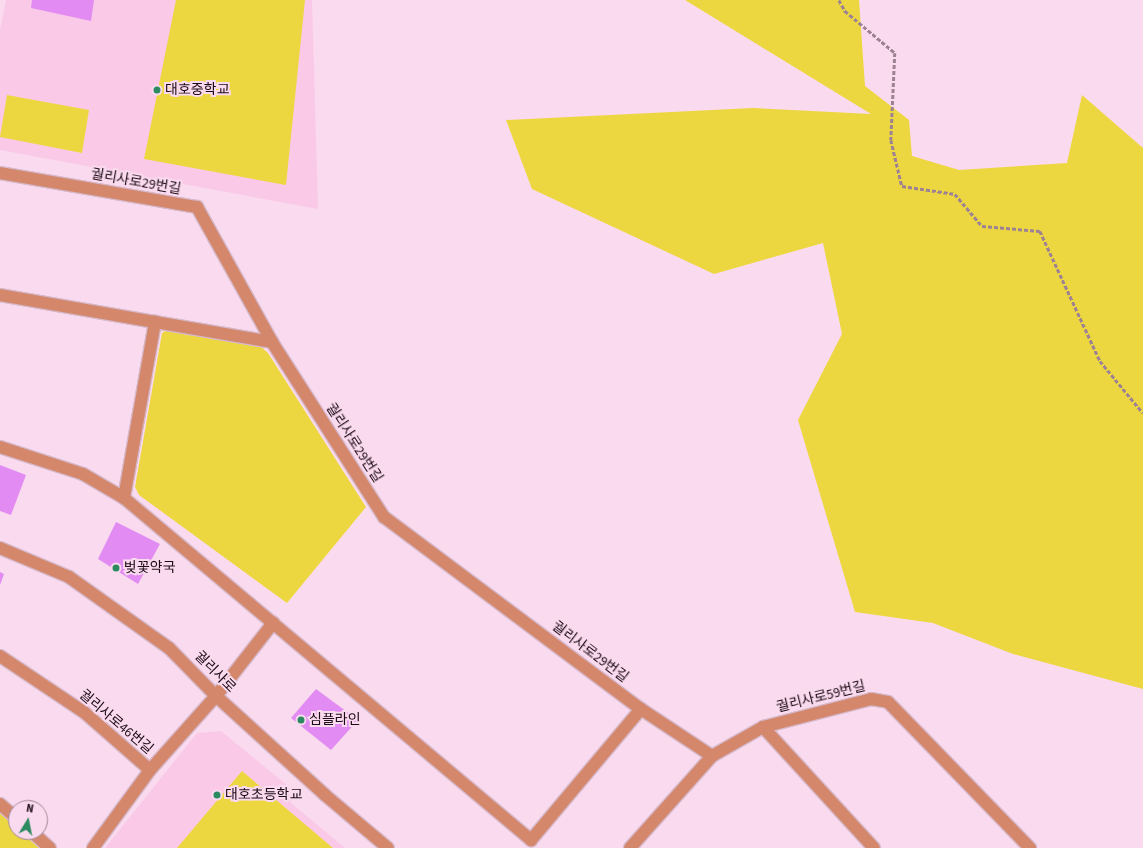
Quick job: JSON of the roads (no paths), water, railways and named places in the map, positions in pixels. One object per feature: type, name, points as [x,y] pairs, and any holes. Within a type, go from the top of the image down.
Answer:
[{"type":"street","name":"궐리사로29번길","points":[[0,173],[197,207],[272,342],[384,518],[641,709],[712,756]]},
{"type":"street","points":[[0,295],[272,342]]},
{"type":"street","points":[[124,498],[155,322]]},
{"type":"street","points":[[0,447],[83,474],[124,498],[531,840],[641,709]]},
{"type":"street","name":"궐리사로","points":[[0,548],[69,577],[169,648],[216,696],[325,795],[388,848]]},
{"type":"street","name":"궐리사로46번길","points":[[0,656],[85,712],[150,770],[216,696],[273,623]]},
{"type":"street","name":"궐리사로59번길","points":[[631,848],[712,756],[763,727],[871,698],[888,702],[1030,848]]},
{"type":"street","points":[[763,727],[874,848]]},
{"type":"street","points":[[93,848],[150,770]]},
{"type":"street","points":[[0,804],[8,811]]},
{"type":"street","points":[[41,840],[50,848]]},
{"type":"place","name":"대호중학교","points":[[157,90]]},
{"type":"place","name":"벚꽃약국","points":[[116,568]]},
{"type":"place","name":"심플라인","points":[[301,720]]},
{"type":"place","name":"대호초등학교","points":[[217,795]]}]
